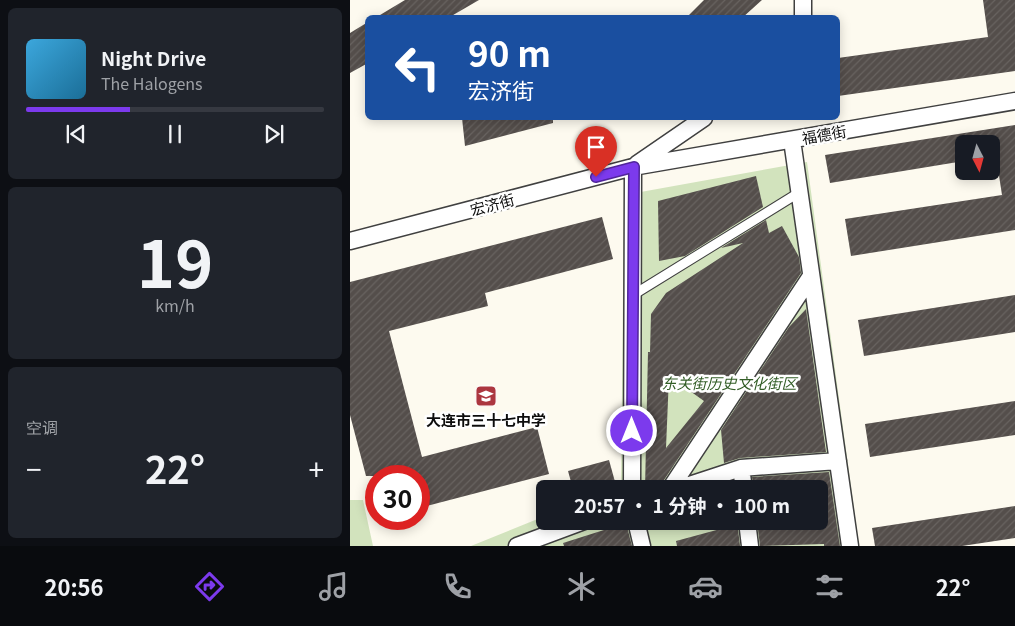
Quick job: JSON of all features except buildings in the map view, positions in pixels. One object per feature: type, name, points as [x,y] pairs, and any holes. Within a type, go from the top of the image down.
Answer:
[{"type":"street","points":[[803,0],[803,15]]},
{"type":"street","name":"福德街","points":[[634,167],[1015,101]]},
{"type":"street","points":[[632,480],[634,167],[701,120]]},
{"type":"street","points":[[792,140],[850,546]]},
{"type":"street","name":"宏济街","points":[[350,241],[634,167]]},
{"type":"street","points":[[676,480],[812,276]]},
{"type":"street","points":[[704,480],[741,468],[838,461]]},
{"type":"street","points":[[741,468],[743,480]]},
{"type":"street","points":[[517,546],[560,530]]},
{"type":"street","points":[[638,530],[642,546]]},
{"type":"street","points":[[748,530],[750,546]]},
{"type":"lane","points":[[633,295],[800,192]]},
{"type":"green space","name":"东关街历史文化街区","points":[[807,162],[859,546],[471,546],[536,520],[536,530],[828,530],[828,480],[621,480],[624,195]]},
{"type":"green space","points":[[350,500],[363,500],[365,530],[370,530],[373,546],[350,546]]},
{"type":"place","name":"大连市三十七中学","points":[[486,396]]},
{"type":"route","points":[[596,177],[634,167],[632,431]]}]
